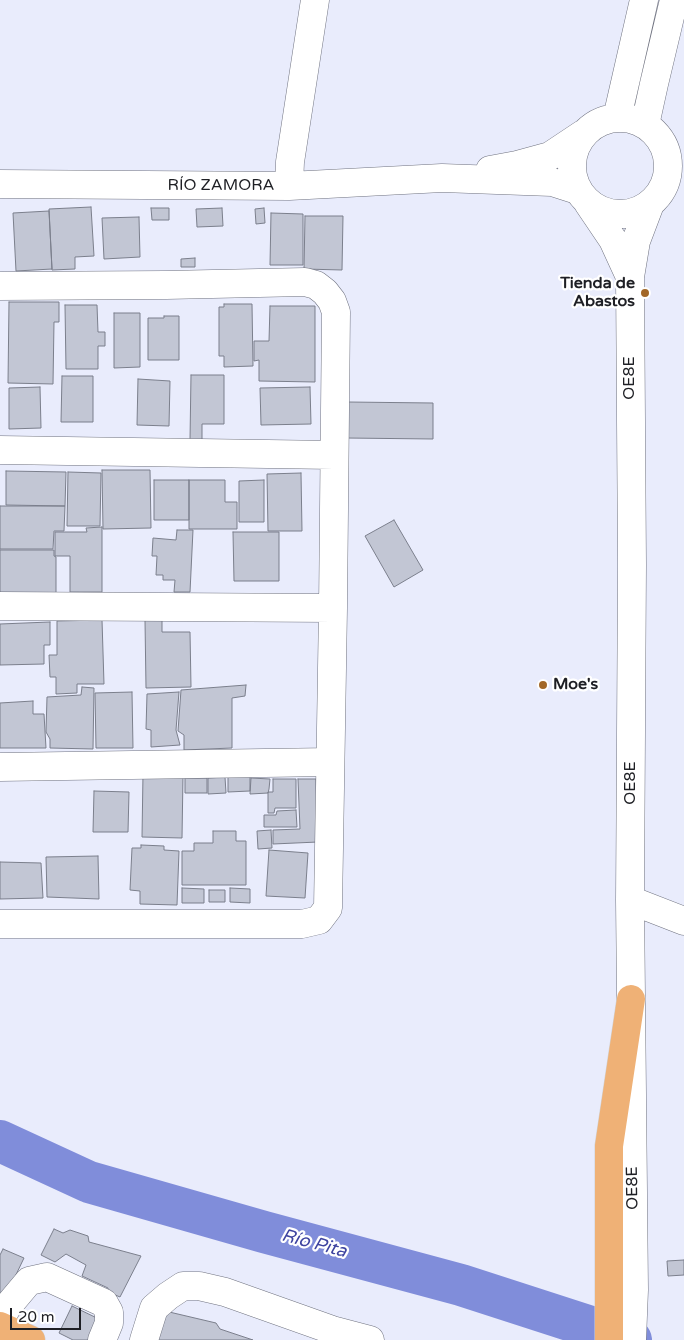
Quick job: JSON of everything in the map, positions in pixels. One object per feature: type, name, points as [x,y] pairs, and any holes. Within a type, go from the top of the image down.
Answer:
[{"type":"highway","points":[[609,1340],[610,1146],[631,999]]},
{"type":"highway","points":[[0,1326],[31,1340]]},
{"type":"street","points":[[289,186],[290,162],[315,0]]},
{"type":"street","points":[[617,118],[644,0]]},
{"type":"street","points":[[645,125],[674,0]]},
{"type":"street","points":[[630,119],[645,125],[674,150],[668,159],[666,191],[641,209],[630,213],[608,213],[598,209],[583,196],[573,181],[571,161],[577,142],[583,134],[604,120],[630,119]]},
{"type":"street","name":"RÍO ZAMORA","points":[[442,178],[517,165],[550,156],[583,134]]},
{"type":"street","name":"RÍO ZAMORA","points":[[0,184],[289,186],[442,178],[552,182],[583,196]]},
{"type":"street","name":"OE8E","points":[[632,1340],[634,1290],[630,900],[632,556],[630,276],[636,241],[666,191]]},
{"type":"street","name":"OE8E","points":[[583,196],[613,240],[630,276]]},
{"type":"street","points":[[0,286],[305,282],[316,285],[325,292],[332,301],[336,312],[328,908],[318,920],[302,924],[0,924]]},
{"type":"street","points":[[0,450],[334,455]]},
{"type":"street","points":[[0,606],[333,608]]},
{"type":"street","points":[[0,766],[330,762]]},
{"type":"street","points":[[630,900],[684,921]]},
{"type":"street","points":[[0,1319],[8,1306],[29,1281],[47,1277],[104,1303],[109,1312],[109,1323],[102,1340]]},
{"type":"street","points":[[144,1340],[154,1308],[183,1286],[199,1286],[225,1292],[332,1330],[370,1340]]},
{"type":"building","points":[[91,207],[94,256],[75,257],[75,269],[52,270],[49,209]]},
{"type":"building","points":[[151,208],[169,208],[169,220],[152,220]]},
{"type":"building","points":[[222,208],[223,226],[197,227],[196,209]]},
{"type":"building","points":[[264,208],[265,223],[256,224],[255,209]]},
{"type":"building","points":[[49,211],[52,269],[16,271],[13,213]]},
{"type":"building","points":[[271,213],[303,214],[303,265],[270,265]]},
{"type":"building","points":[[305,216],[343,216],[342,270],[304,269]]},
{"type":"building","points":[[139,217],[140,257],[104,259],[102,218]]},
{"type":"building","points":[[195,258],[195,267],[181,267],[181,259]]},
{"type":"building","points":[[9,302],[59,302],[59,322],[54,322],[53,384],[8,383]]},
{"type":"building","points":[[224,304],[252,304],[253,366],[224,367],[224,356],[219,356],[219,307],[224,307]]},
{"type":"building","points":[[65,305],[97,305],[98,332],[105,332],[105,346],[98,346],[98,369],[66,369]]},
{"type":"building","points":[[270,306],[315,306],[315,382],[259,381],[259,360],[254,361],[254,341],[269,341]]},
{"type":"building","points":[[114,313],[140,313],[140,367],[114,368]]},
{"type":"building","points":[[164,316],[179,316],[179,360],[148,360],[148,318],[164,318]]},
{"type":"building","points":[[191,375],[224,375],[224,424],[202,424],[202,440],[190,440]]},
{"type":"building","points":[[62,376],[93,376],[93,422],[61,422]]},
{"type":"building","points":[[138,379],[170,381],[169,426],[137,425]]},
{"type":"building","points":[[40,387],[41,428],[9,429],[9,388]]},
{"type":"building","points":[[310,387],[311,424],[261,425],[260,388]]},
{"type":"building","points":[[347,402],[433,403],[433,439],[346,438]]},
{"type":"building","points":[[102,470],[150,470],[151,528],[103,529]]},
{"type":"building","points":[[6,471],[66,472],[65,506],[6,505]]},
{"type":"building","points":[[68,472],[101,473],[100,526],[67,526]]},
{"type":"building","points":[[301,473],[302,531],[268,531],[267,474]]},
{"type":"building","points":[[154,480],[189,480],[189,520],[154,520]]},
{"type":"building","points":[[189,480],[225,480],[225,502],[237,502],[237,529],[189,529]]},
{"type":"building","points":[[264,480],[264,522],[239,522],[239,481]]},
{"type":"building","points":[[0,506],[65,506],[64,531],[54,531],[53,549],[0,549]]},
{"type":"building","points":[[394,520],[423,570],[394,587],[365,536]]},
{"type":"building","points":[[102,527],[102,592],[70,592],[70,556],[55,556],[55,532],[87,532],[86,528]]},
{"type":"building","points":[[177,530],[193,530],[190,592],[174,592],[175,580],[163,580],[163,575],[156,575],[157,556],[152,556],[153,538],[176,540]]},
{"type":"building","points":[[233,532],[279,532],[279,581],[234,581]]},
{"type":"building","points":[[0,550],[54,550],[54,556],[56,557],[56,594],[0,594]]},
{"type":"building","points":[[102,620],[104,684],[77,684],[77,693],[56,694],[56,677],[50,677],[49,655],[57,655],[57,621]]},
{"type":"building","points":[[145,620],[162,620],[162,632],[190,632],[191,687],[146,688]]},
{"type":"building","points":[[50,622],[50,645],[44,645],[44,664],[0,665],[0,624]]},
{"type":"building","points":[[246,685],[245,696],[232,698],[232,748],[184,750],[184,735],[178,731],[181,690]]},
{"type":"building","points":[[82,687],[94,688],[93,749],[50,748],[50,739],[46,732],[47,697],[81,695]]},
{"type":"building","points":[[132,692],[133,748],[96,748],[95,693]]},
{"type":"building","points":[[179,692],[176,730],[180,745],[151,747],[151,730],[146,729],[147,694]]},
{"type":"building","points":[[33,701],[33,714],[44,714],[46,748],[0,748],[0,703]]},
{"type":"building","points":[[143,774],[183,775],[182,838],[142,837]]},
{"type":"building","points":[[250,774],[250,791],[228,792],[228,775]]},
{"type":"building","points":[[225,777],[226,793],[208,794],[208,778]]},
{"type":"building","points":[[185,778],[207,778],[207,793],[185,793]]},
{"type":"building","points":[[251,778],[270,779],[268,793],[250,794]]},
{"type":"building","points":[[273,779],[296,779],[296,808],[275,808],[274,813],[268,813],[268,792],[273,792]]},
{"type":"building","points":[[298,779],[316,779],[318,842],[273,844],[273,830],[300,829]]},
{"type":"building","points":[[94,791],[129,792],[128,832],[93,832]]},
{"type":"building","points":[[296,810],[297,827],[264,827],[264,815],[276,815],[277,811]]},
{"type":"building","points":[[271,830],[272,848],[258,849],[257,831]]},
{"type":"building","points":[[213,831],[236,831],[236,841],[246,841],[246,885],[182,885],[182,851],[194,851],[194,843],[213,843]]},
{"type":"building","points":[[141,845],[164,846],[164,850],[179,851],[177,905],[140,904],[140,891],[130,890],[132,848],[141,848]]},
{"type":"building","points":[[269,850],[308,853],[305,898],[266,896]]},
{"type":"building","points":[[98,856],[99,899],[47,897],[46,857]]},
{"type":"building","points":[[0,862],[41,863],[43,898],[0,899]]},
{"type":"building","points":[[182,888],[204,889],[204,903],[182,903]]},
{"type":"building","points":[[230,888],[250,889],[250,903],[230,902]]},
{"type":"building","points":[[209,890],[225,890],[225,902],[209,902]]},
{"type":"building","points":[[54,1229],[63,1233],[70,1230],[88,1236],[89,1242],[141,1256],[120,1297],[108,1292],[108,1288],[82,1276],[86,1265],[66,1254],[55,1262],[41,1255]]},
{"type":"building","points":[[3,1249],[24,1258],[0,1306],[0,1255]]},
{"type":"building","points":[[684,1260],[684,1275],[668,1276],[667,1261]]},
{"type":"building","points":[[72,1306],[101,1320],[91,1340],[73,1340],[59,1333]]},
{"type":"building","points":[[165,1311],[216,1323],[220,1329],[253,1340],[151,1340]]},
{"type":"waterway","name":"Río Pita","points":[[0,1141],[89,1182],[461,1285],[631,1340]]},
{"type":"place","name":"Tienda de Abastos","points":[[645,293]]},
{"type":"place","name":"Moe's","points":[[543,685]]}]
